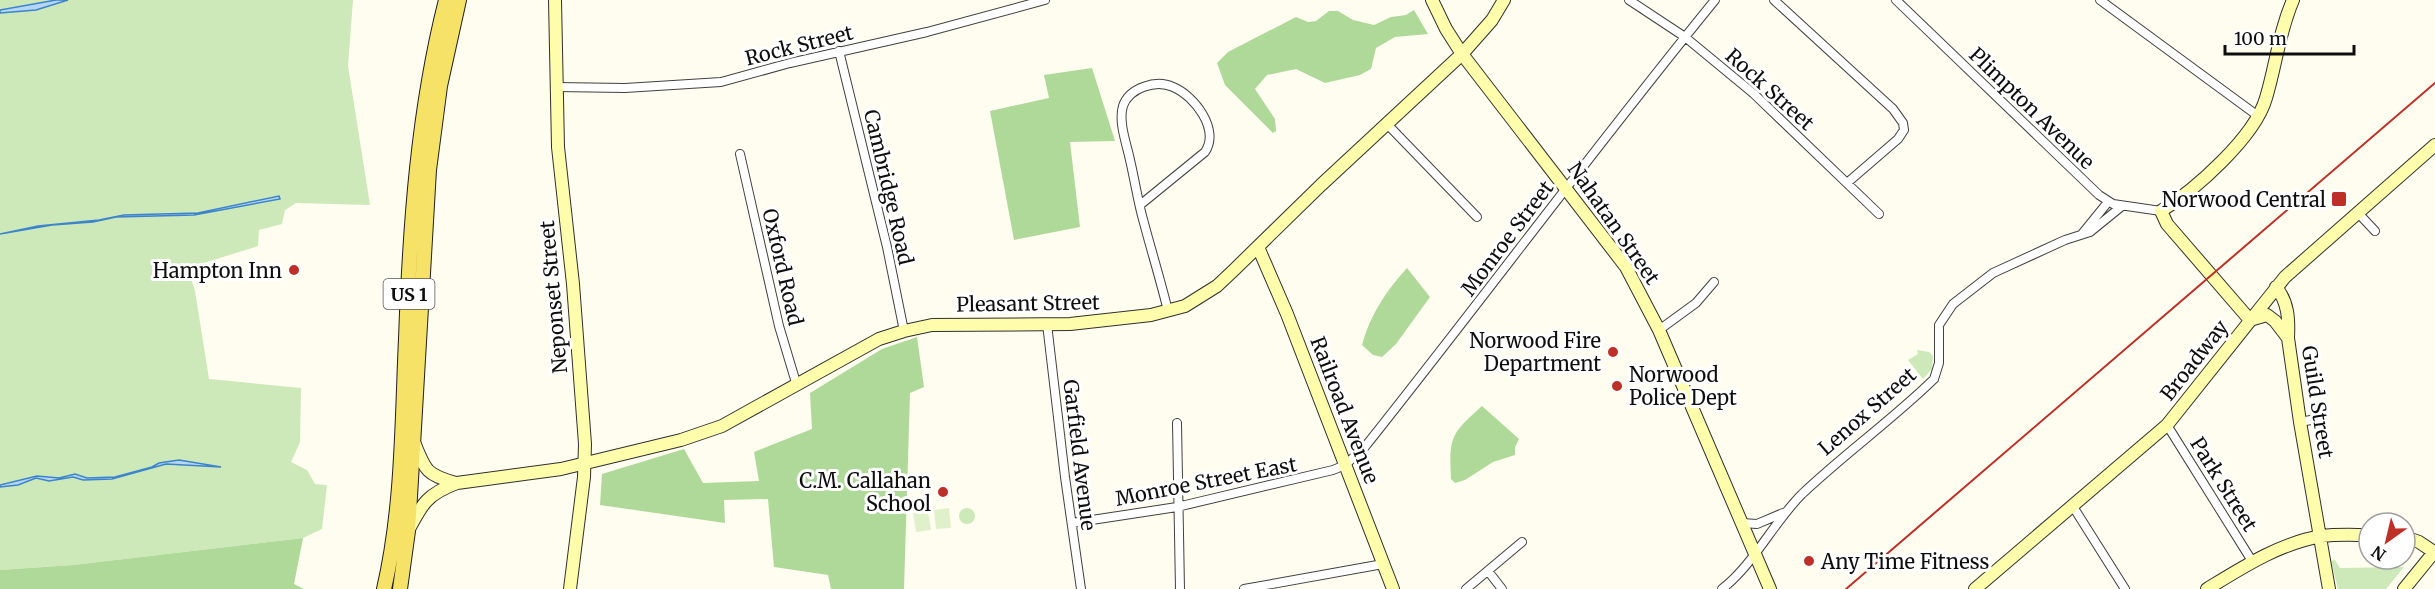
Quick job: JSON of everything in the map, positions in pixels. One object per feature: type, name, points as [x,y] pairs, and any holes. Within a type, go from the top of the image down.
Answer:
[{"type":"main road","name":"US 1","points":[[384,589],[392,557],[400,492],[406,333],[418,154],[446,0]]},
{"type":"main road","name":"US 1","points":[[400,589],[408,531],[429,170],[438,97],[459,0]]},
{"type":"street","name":"Neponset Street","points":[[555,0],[558,147],[573,284],[585,462],[570,589]]},
{"type":"street","name":"Rock Street","points":[[556,87],[625,88],[721,82],[839,51],[927,32],[1045,0]]},
{"type":"street","name":"Nahatan Street","points":[[1431,0],[1462,54],[1626,267],[1659,330],[1770,589]]},
{"type":"street","name":"Pleasant Street","points":[[408,531],[426,498],[457,483],[542,473],[681,440],[722,426],[879,339],[904,331],[941,325],[1047,324],[1113,320],[1185,306],[1209,291],[1258,247],[1462,54],[1492,20],[1504,0]]},
{"type":"street","name":"Rock Street","points":[[1629,0],[1685,37],[1754,94],[1879,214]]},
{"type":"street","name":"Monroe Street","points":[[1345,465],[1364,448],[1715,0]]},
{"type":"street","points":[[1774,0],[1893,109],[1903,126],[1904,130],[1898,139],[1847,183]]},
{"type":"street","name":"Plimpton Avenue","points":[[1896,0],[2070,168],[2108,201],[2122,206],[2161,211]]},
{"type":"street","points":[[2100,0],[2258,116]]},
{"type":"street","points":[[2250,320],[2168,224],[2161,211],[2219,164],[2243,139],[2258,116],[2266,100],[2278,39],[2293,0]]},
{"type":"street","name":"Cambridge Road","points":[[839,51],[885,236],[904,331]]},
{"type":"street","points":[[1140,205],[1205,153],[1210,145],[1208,123],[1194,103],[1184,93],[1162,84],[1138,88],[1129,95],[1123,106],[1123,128],[1140,205],[1168,311]]},
{"type":"street","points":[[1387,124],[1477,217]]},
{"type":"street","name":"Broadway","points":[[1975,589],[1988,584],[2072,505],[2167,425],[2292,269],[2435,145]]},
{"type":"street","name":"Oxford Road","points":[[740,154],[779,326],[797,386]]},
{"type":"street","points":[[2082,234],[2108,201]]},
{"type":"street","name":"Lenox Street","points":[[1722,589],[1742,569],[1786,512],[1803,494],[1934,379],[1939,363],[1939,325],[1953,304],[1994,273],[2098,227],[2122,206]]},
{"type":"street","points":[[2358,214],[2375,231]]},
{"type":"street","name":"Railroad Avenue","points":[[1258,247],[1393,589]]},
{"type":"street","points":[[1659,330],[1690,309],[1714,282]]},
{"type":"street","points":[[2276,287],[2286,301],[2289,323],[2288,338]]},
{"type":"street","name":"Guild Street","points":[[2250,320],[2267,315],[2276,321],[2288,338],[2329,589]]},
{"type":"street","name":"Garfield Avenue","points":[[1047,324],[1081,589]]},
{"type":"street","points":[[2300,422],[2316,419],[2322,415]]},
{"type":"street","points":[[1177,423],[1180,589]]},
{"type":"street","name":"Park Street","points":[[2167,425],[2252,561]]},
{"type":"street","name":"Pleasant Street","points":[[414,442],[424,468],[429,473],[436,478],[457,483]]},
{"type":"street","name":"Monroe Street East","points":[[1072,523],[1177,507],[1318,474],[1345,465]]},
{"type":"street","points":[[2072,505],[2125,589]]},
{"type":"street","name":"Lenox Street","points":[[1742,523],[1757,524],[1786,512]]},
{"type":"street","points":[[2207,589],[2252,561],[2319,537],[2357,535]]},
{"type":"street","points":[[2404,589],[2434,552],[2417,541]]},
{"type":"street","points":[[1466,589],[1521,542]]},
{"type":"street","points":[[1244,589],[1383,564]]},
{"type":"street","points":[[1488,572],[1502,589]]},
{"type":"green space","points":[[0,0],[353,0],[348,66],[370,205],[296,203],[285,210],[282,224],[259,230],[258,246],[188,268],[195,291],[209,379],[301,388],[300,442],[291,462],[307,470],[315,484],[327,485],[322,529],[303,538],[73,565],[0,570]]},
{"type":"green space","points":[[1414,10],[1428,34],[1395,37],[1376,48],[1371,69],[1360,75],[1325,83],[1296,69],[1267,75],[1255,89],[1275,119],[1276,131],[1273,133],[1225,85],[1217,63],[1228,52],[1296,17],[1308,22],[1316,21],[1329,11],[1338,11],[1353,20],[1374,25],[1391,17],[1406,15]]},
{"type":"green space","points":[[1092,68],[1115,141],[1070,142],[1080,227],[1014,240],[990,111],[1049,98],[1044,75]]},
{"type":"green space","points":[[1407,268],[1430,297],[1396,344],[1382,357],[1373,355],[1362,345],[1369,324],[1392,286]]},
{"type":"green space","points":[[917,337],[924,387],[910,393],[904,589],[831,589],[828,575],[774,567],[768,499],[724,500],[725,523],[600,505],[602,474],[684,449],[703,483],[759,481],[754,452],[812,429],[810,393],[882,349]]},
{"type":"green space","points":[[1917,350],[1929,352],[1933,356],[1932,369],[1923,379],[1908,360],[1918,354]]},
{"type":"green space","points":[[1482,406],[1519,439],[1515,447],[1515,455],[1493,462],[1465,480],[1455,483],[1451,479],[1450,465],[1454,437],[1464,423]]},
{"type":"green space","points":[[949,508],[951,528],[936,529],[934,510]]},
{"type":"green space","points":[[964,508],[970,508],[975,516],[973,522],[964,524],[959,519],[959,513]]},
{"type":"green space","points":[[928,511],[931,530],[916,532],[913,513]]},
{"type":"green space","points":[[303,538],[294,584],[304,589],[0,589],[0,570],[73,565]]},
{"type":"green space","points":[[2335,560],[2340,568],[2357,568],[2357,571],[2401,571],[2386,589],[2338,589],[2331,561]]},
{"type":"water","points":[[68,0],[36,10],[0,13],[0,10]]},
{"type":"water","points":[[279,196],[280,199],[194,215],[116,217],[0,234],[38,226],[124,215],[198,213]]},
{"type":"water","points":[[179,460],[221,467],[166,464],[112,479],[83,480],[73,477],[49,481],[36,478],[18,485],[0,487],[0,485],[37,476],[59,478],[75,474],[87,478],[115,477],[159,463]]},
{"type":"railway","points":[[1846,589],[2435,83]]},
{"type":"place","name":"Norwood Central","points":[[2339,199]]},
{"type":"place","name":"Hampton Inn","points":[[294,270]]},
{"type":"place","name":"Norwood Fire Department","points":[[1613,352]]},
{"type":"place","name":"Norwood Police Dept","points":[[1617,386]]},
{"type":"place","name":"C.M. Callahan School","points":[[943,492]]},
{"type":"place","name":"Any Time Fitness","points":[[1809,561]]}]
